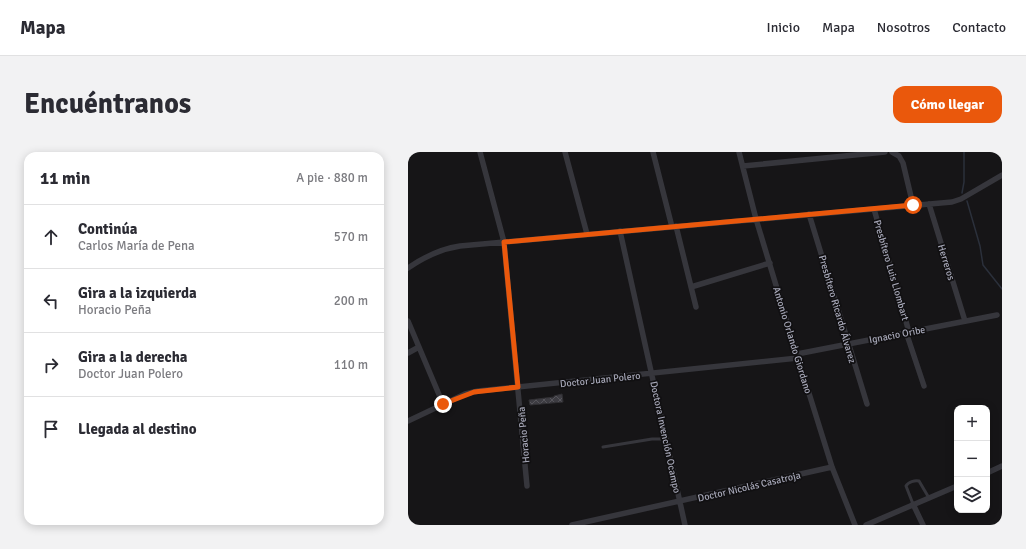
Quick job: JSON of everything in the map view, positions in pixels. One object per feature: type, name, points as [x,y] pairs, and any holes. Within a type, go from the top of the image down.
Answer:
[{"type":"street","name":"Horacio Peña","points":[[480,152],[504,242],[528,486]]},
{"type":"street","points":[[565,152],[587,234]]},
{"type":"street","points":[[653,152],[696,307]]},
{"type":"street","name":"Antonio Orlando Giordano","points":[[739,152],[756,219],[832,467],[855,525]]},
{"type":"street","points":[[743,166],[885,152]]},
{"type":"street","points":[[892,152],[899,156],[903,163],[913,205]]},
{"type":"street","points":[[408,268],[425,257],[450,247],[929,204],[957,200],[1002,175]]},
{"type":"street","name":"Herreros","points":[[929,204],[965,321]]},
{"type":"street","name":"Presbítero Luis Llombart","points":[[874,209],[907,332],[924,386]]},
{"type":"street","name":"Presbítero Ricardo Álvarez","points":[[809,214],[867,404]]},
{"type":"street","name":"Doctora Invención Ocampo","points":[[620,231],[685,525]]},
{"type":"street","points":[[691,288],[770,263]]},
{"type":"street","name":"Ignacio Oribe","points":[[798,356],[848,344],[997,315]]},
{"type":"street","points":[[408,321],[443,404]]},
{"type":"street","points":[[408,353],[419,347]]},
{"type":"street","name":"Doctor Juan Polero","points":[[408,421],[443,404],[474,392],[652,374],[798,356]]},
{"type":"street","points":[[990,472],[1002,466]]},
{"type":"street","name":"Doctor Nicolás Casatroja","points":[[572,525],[832,467]]},
{"type":"street","points":[[866,525],[954,487]]},
{"type":"street","points":[[914,504],[923,525]]},
{"type":"lane","points":[[603,447],[652,439],[666,439]]},
{"type":"lane","points":[[914,504],[906,486],[916,480],[919,481],[929,498]]},
{"type":"building","points":[[562,394],[563,402],[530,405],[529,400],[554,397]]},
{"type":"waterway","points":[[962,193],[964,182],[964,152]]},
{"type":"waterway","points":[[967,201],[980,246],[983,265],[1002,289]]},
{"type":"route","points":[[443,404],[465,394],[478,391],[518,387],[504,242],[913,205]]}]
